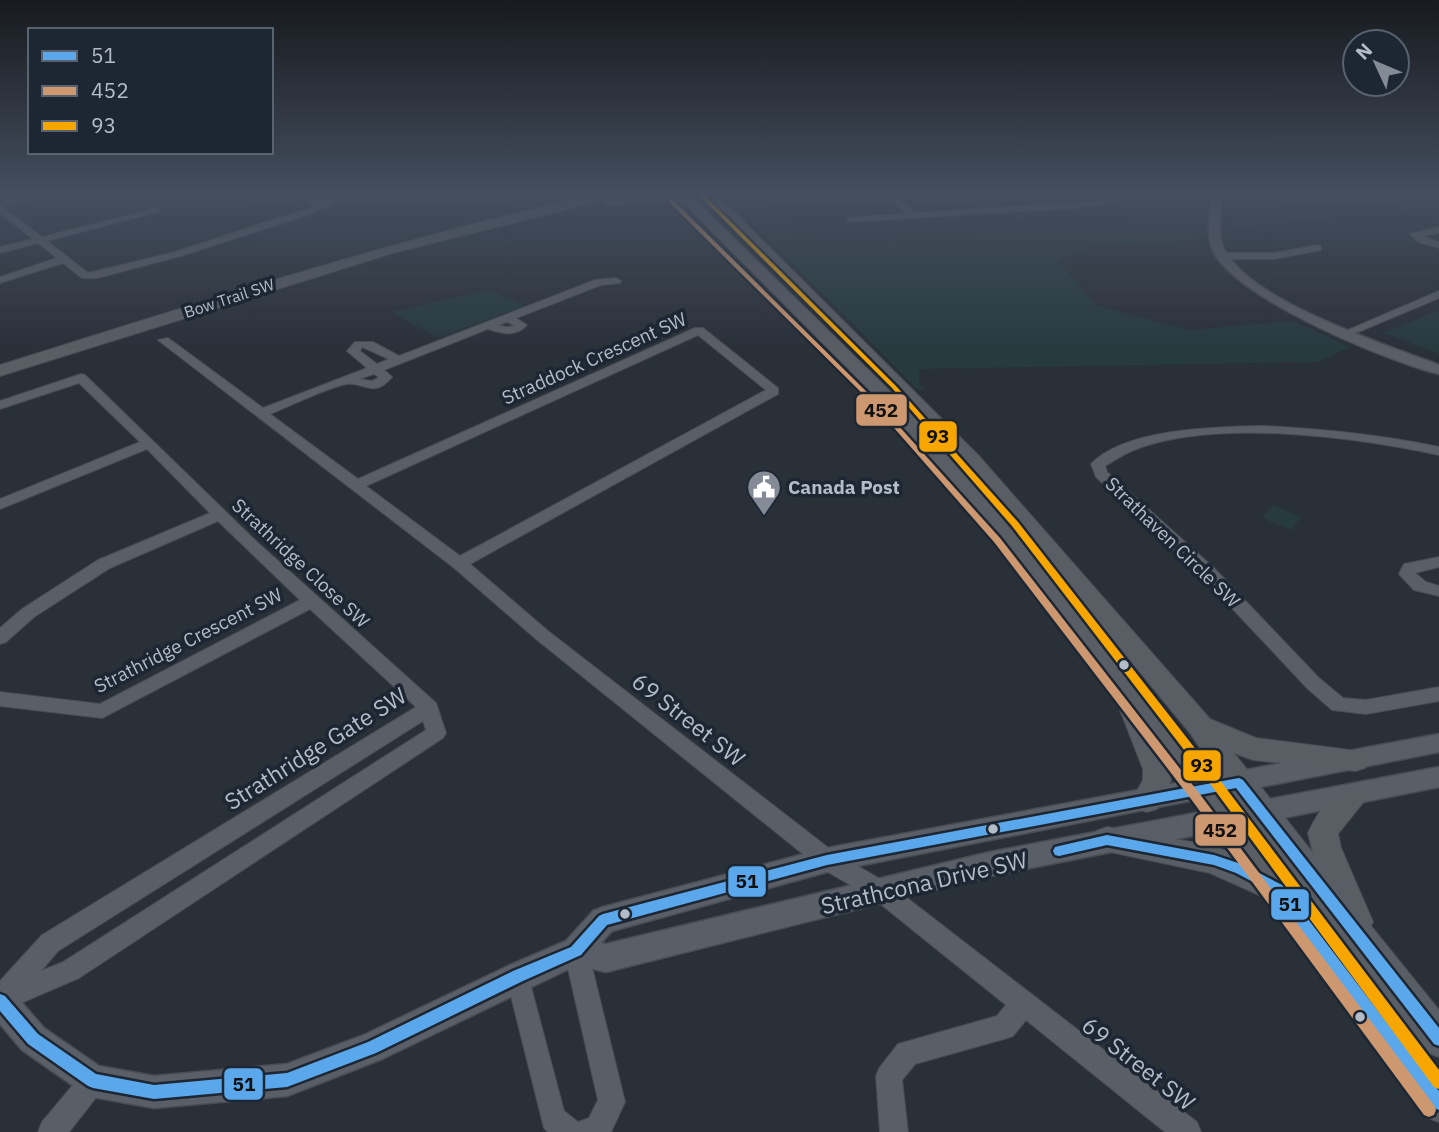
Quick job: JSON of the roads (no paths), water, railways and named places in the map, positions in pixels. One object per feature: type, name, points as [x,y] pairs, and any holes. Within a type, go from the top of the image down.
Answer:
[{"type":"main road","name":"Bow Trail SW","points":[[0,357],[367,245]]},
{"type":"main road","name":"Bow Trail SW","points":[[0,371],[316,271],[412,245]]},
{"type":"main road","points":[[736,245],[923,437],[1006,532],[1205,789],[1439,1103]]},
{"type":"main road","points":[[758,245],[972,460],[1200,726],[1239,783],[1439,1039]]},
{"type":"main road","points":[[1113,669],[1157,769],[1157,781],[1147,800]]},
{"type":"main road","points":[[1200,726],[1253,749],[1355,760]]},
{"type":"main road","points":[[1354,795],[1331,819],[1323,833],[1326,848],[1366,948]]},
{"type":"main road","points":[[1107,840],[1213,860],[1278,888]]},
{"type":"street","points":[[0,250],[21,245]]},
{"type":"street","points":[[47,245],[86,276],[97,276],[206,245]]},
{"type":"street","points":[[1217,245],[1222,257],[1245,280],[1291,310],[1439,363]]},
{"type":"street","points":[[1222,257],[1274,256],[1318,248]]},
{"type":"street","points":[[0,279],[65,259]]},
{"type":"street","points":[[376,369],[599,282],[616,281]]},
{"type":"street","points":[[1350,331],[1439,294]]},
{"type":"street","name":"Straddock Crescent SW","points":[[357,485],[699,330],[774,391],[459,563]]},
{"type":"street","points":[[1350,331],[1439,369]]},
{"type":"street","name":"69 Street SW","points":[[164,340],[459,563],[542,635],[827,860],[881,891],[1187,1132]]},
{"type":"street","points":[[262,413],[349,379],[363,386],[379,385],[386,377],[353,351],[354,347],[369,344],[399,360]]},
{"type":"street","name":"Strathridge Close SW","points":[[0,405],[81,378],[149,443],[218,515],[310,602],[429,708]]},
{"type":"street","name":"Strathaven Circle SW","points":[[1439,451],[1354,434],[1295,430],[1214,432],[1165,436],[1135,444],[1109,455],[1098,464],[1101,474],[1207,571],[1313,682],[1339,705],[1366,707],[1439,694]]},
{"type":"street","points":[[0,505],[149,443]]},
{"type":"street","points":[[0,638],[28,613],[104,564],[218,515]]},
{"type":"street","points":[[1439,562],[1410,568],[1407,574],[1420,586],[1439,591]]},
{"type":"street","name":"Strathridge Crescent SW","points":[[0,699],[102,711],[310,602]]},
{"type":"street","name":"Strathridge Gate SW","points":[[429,708],[436,733],[71,970],[0,1000],[50,943],[429,708]]},
{"type":"street","name":"Strathcona Drive SW","points":[[0,1000],[33,1039],[93,1081],[154,1092],[287,1080],[371,1048],[518,976],[576,951],[603,920],[827,860],[1439,743]]},
{"type":"street","name":"Strathcona Drive SW","points":[[576,951],[606,958],[990,864],[1226,817],[1354,795],[1439,776]]},
{"type":"street","points":[[576,951],[612,1102],[597,1130],[587,1132]]},
{"type":"street","points":[[518,976],[553,1119],[568,1132]]},
{"type":"street","points":[[894,1132],[888,1076],[907,1053],[1004,1027],[1023,1004]]},
{"type":"street","points":[[52,1132],[93,1081]]},
{"type":"place","name":"Canada Post","points":[[764,517]]}]
